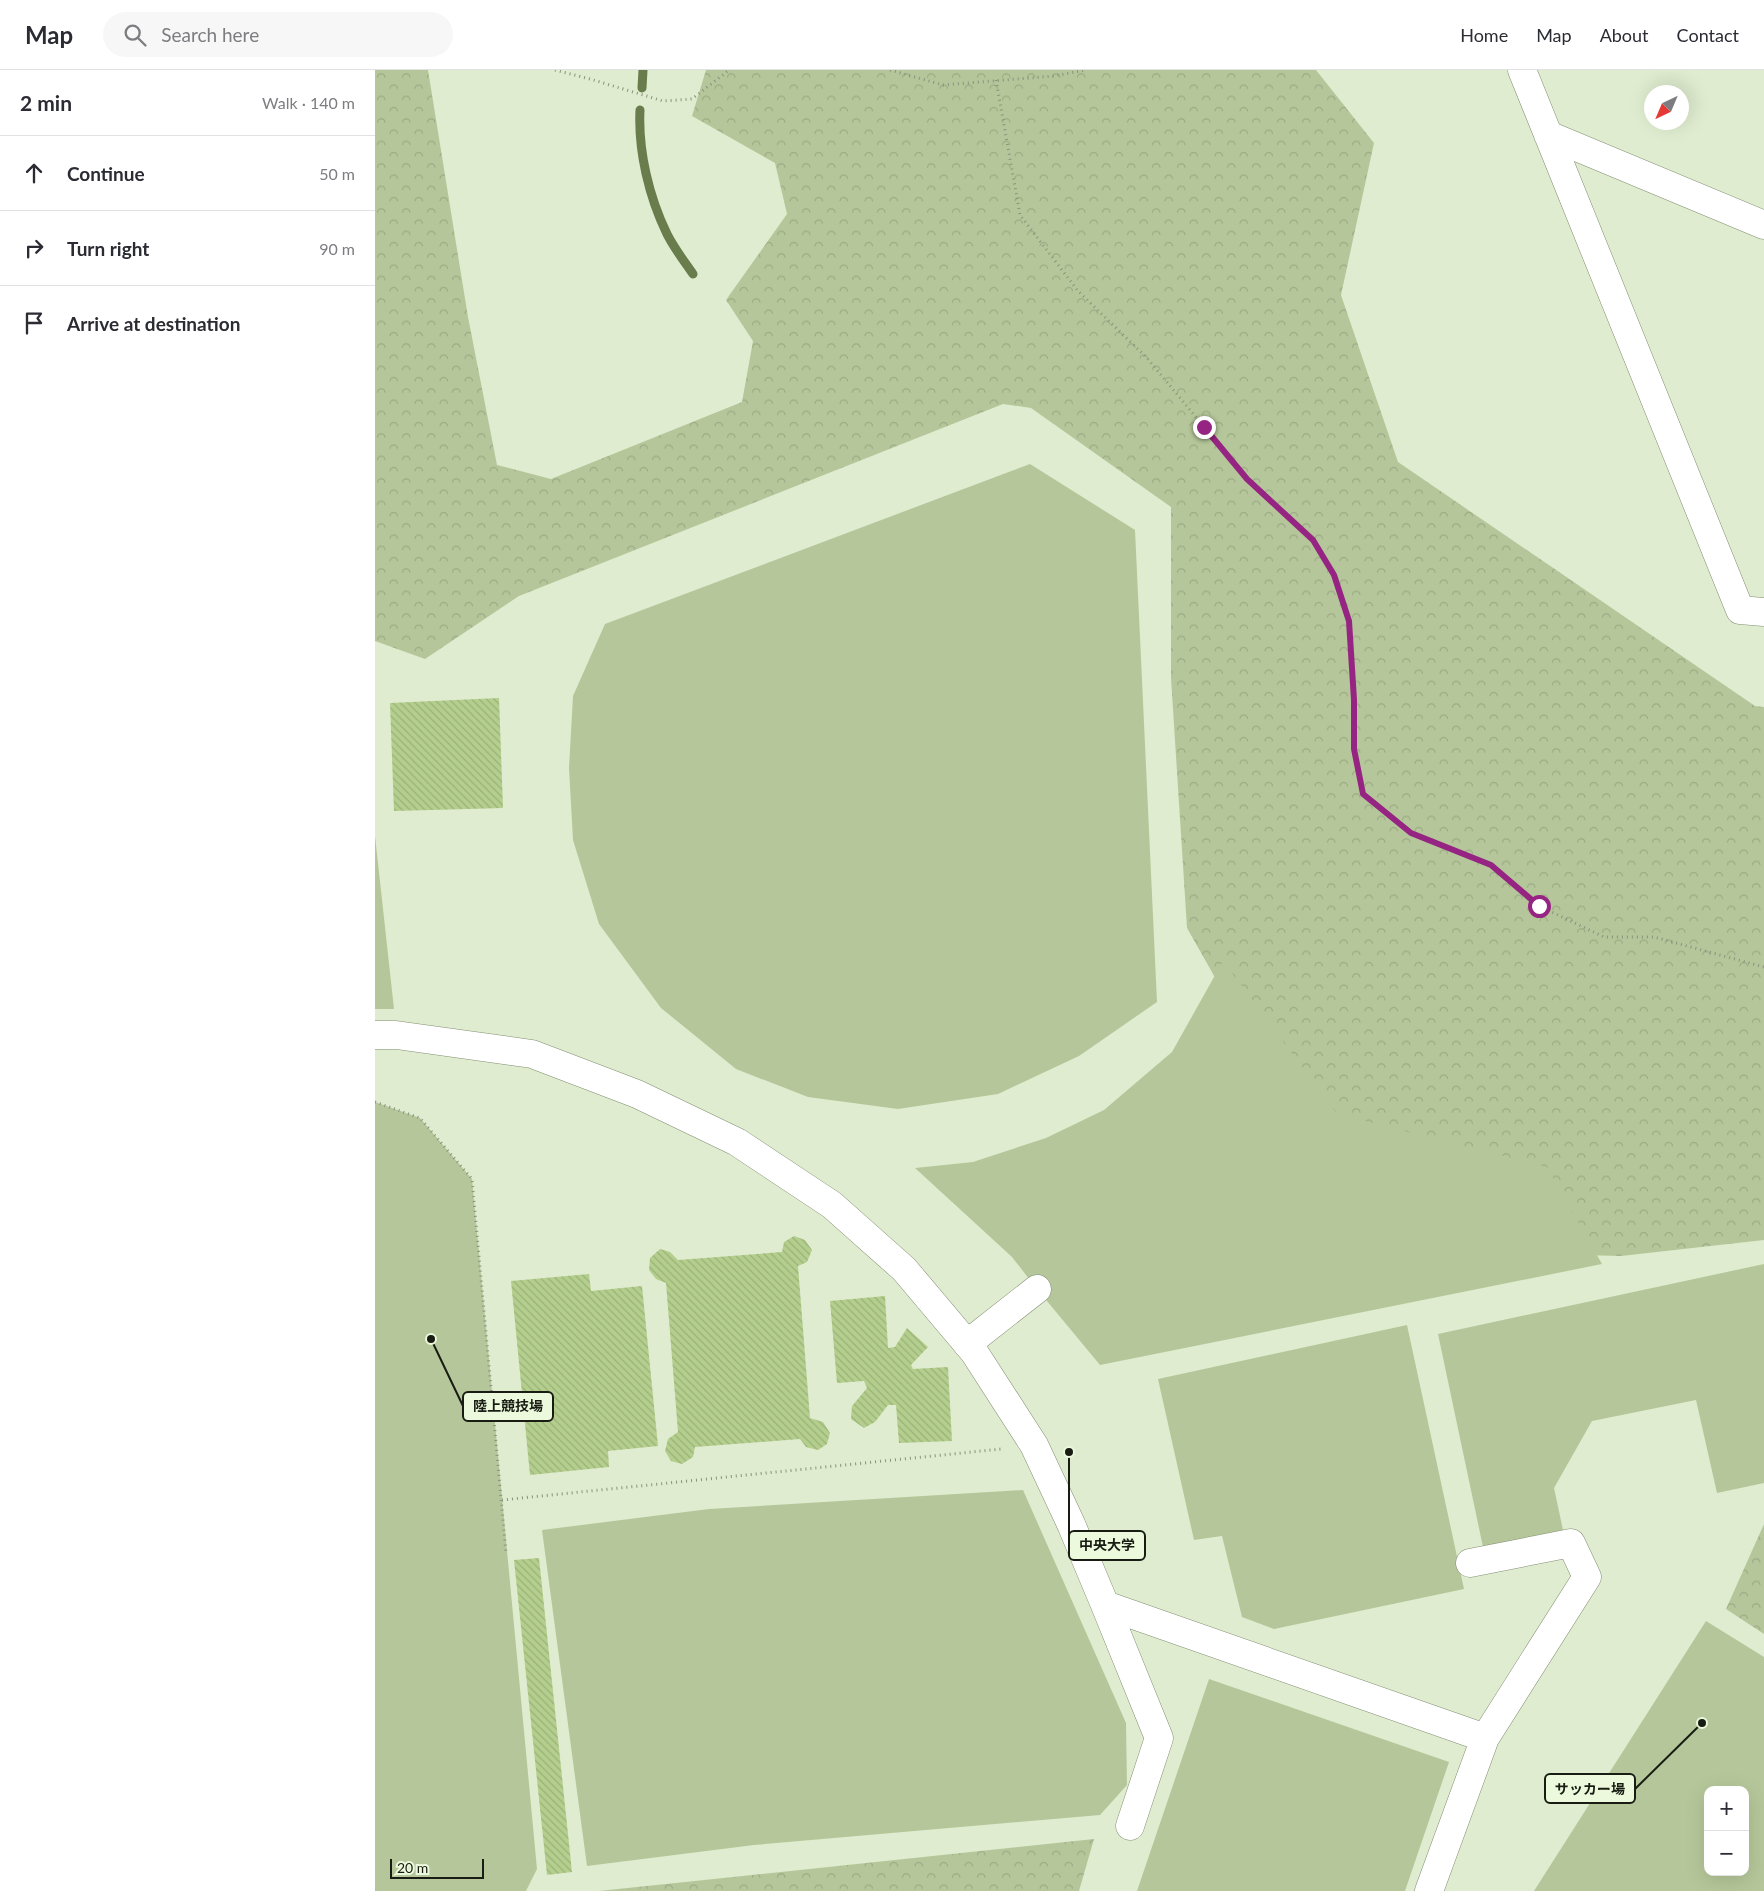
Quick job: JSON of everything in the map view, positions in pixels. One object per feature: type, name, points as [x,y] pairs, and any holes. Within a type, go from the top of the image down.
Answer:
[{"type":"street","points":[[1521,70],[1740,610],[1764,612]]},
{"type":"street","points":[[1548,135],[1764,225]]},
{"type":"street","points":[[375,1035],[396,1035],[532,1054],[637,1094],[737,1142],[839,1211],[904,1269],[967,1344],[1034,1446],[1071,1524],[1159,1738],[1130,1826]]},
{"type":"street","points":[[967,1344],[1037,1290]]},
{"type":"street","points":[[1429,1891],[1485,1738],[1587,1577],[1571,1543],[1470,1563]]},
{"type":"street","points":[[1105,1605],[1485,1738]]},
{"type":"path","points":[[555,70],[663,101],[692,99],[729,70]]},
{"type":"path","points":[[890,70],[943,85],[1054,76],[1086,70]]},
{"type":"path","points":[[996,80],[1020,215],[1078,291],[1147,358],[1247,479],[1313,540],[1334,575],[1349,621],[1354,700],[1354,749],[1363,794],[1411,833],[1491,865],[1539,906],[1604,937],[1654,937],[1764,967]]},
{"type":"path","points":[[375,1102],[420,1118],[471,1179],[506,1553]]},
{"type":"path","points":[[502,1500],[1034,1446]]},
{"type":"green space","points":[[375,70],[428,70],[468,317],[497,465],[551,479],[742,402],[753,341],[726,300],[787,214],[775,163],[692,116],[706,70],[1316,70],[1374,143],[1341,295],[1398,462],[1755,706],[1764,707],[1764,1240],[1621,1256],[1538,1254],[1325,1145],[1269,1073],[1187,928],[1171,678],[1171,507],[1031,408],[1003,404],[519,596],[425,659],[375,641]]},
{"type":"green space","points":[[1030,464],[1135,530],[1157,1002],[1079,1056],[998,1094],[898,1109],[808,1097],[736,1069],[661,1008],[599,924],[573,840],[569,768],[573,696],[605,624]]},
{"type":"green space","points":[[375,836],[394,1009],[375,1009]]},
{"type":"green space","points":[[1223,961],[1337,1114],[1547,1167],[1602,1264],[1100,1365],[1012,1257],[915,1168],[973,1162],[1046,1138],[1104,1110],[1172,1052]]},
{"type":"green space","points":[[375,1102],[420,1118],[472,1179],[537,1869],[526,1891],[375,1891]]},
{"type":"green space","points":[[1764,1264],[1764,1483],[1717,1493],[1696,1400],[1592,1421],[1554,1488],[1563,1530],[1483,1547],[1438,1334]]},
{"type":"green space","points":[[1407,1325],[1464,1589],[1274,1629],[1242,1617],[1222,1536],[1194,1540],[1158,1379]]},
{"type":"green space","points":[[1023,1490],[1126,1723],[1127,1785],[1100,1815],[754,1845],[587,1866],[542,1530],[709,1509]]},
{"type":"green space","points":[[1764,1524],[1764,1634],[1726,1609]]},
{"type":"green space","points":[[1706,1621],[1764,1657],[1764,1891],[1534,1891]]},
{"type":"green space","points":[[1209,1679],[1449,1762],[1405,1891],[1137,1891]]},
{"type":"green space","points":[[1094,1839],[1079,1891],[599,1891]]},
{"type":"building","points":[[499,698],[503,808],[394,811],[390,703]]},
{"type":"building","points":[[794,1236],[805,1240],[812,1250],[807,1262],[798,1266],[810,1418],[823,1422],[830,1433],[827,1444],[818,1450],[806,1447],[800,1439],[695,1447],[693,1457],[682,1464],[671,1461],[665,1451],[668,1439],[678,1432],[666,1283],[656,1279],[649,1270],[650,1258],[660,1249],[670,1252],[678,1260],[782,1252],[784,1242]]},
{"type":"building","points":[[589,1274],[591,1291],[642,1286],[658,1446],[608,1451],[609,1467],[530,1475],[511,1281]]},
{"type":"building","points":[[885,1296],[888,1348],[895,1347],[907,1328],[928,1347],[911,1365],[913,1369],[948,1367],[952,1441],[899,1443],[896,1405],[888,1405],[875,1422],[864,1428],[851,1419],[852,1406],[867,1388],[864,1381],[837,1383],[830,1301]]},
{"type":"building","points":[[539,1558],[572,1872],[547,1875],[514,1560]]},
{"type":"waterway","points":[[642,88],[643,70]]},
{"type":"waterway","points":[[640,110],[643,157],[655,205],[670,239],[693,274]]},
{"type":"place","name":"陸上競技場","points":[[431,1339]]},
{"type":"place","name":"中央大学","points":[[1069,1452]]},
{"type":"place","name":"サッカー場","points":[[1702,1723]]},
{"type":"route","points":[[1204,427],[1247,479],[1313,540],[1334,575],[1349,621],[1354,700],[1354,749],[1363,794],[1411,833],[1491,865],[1539,906]]}]
